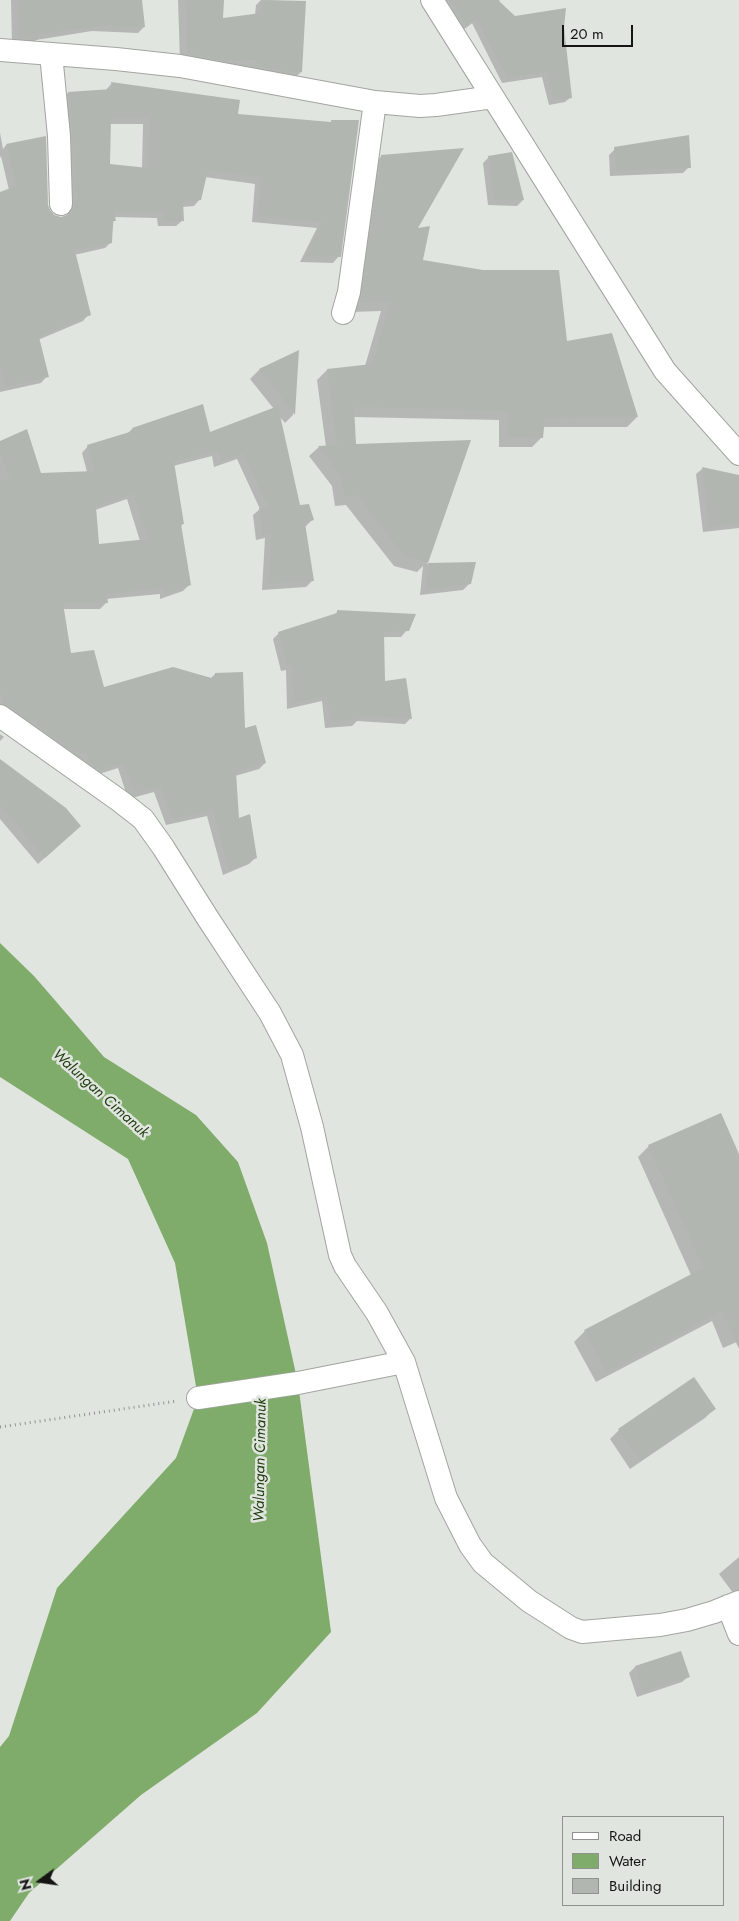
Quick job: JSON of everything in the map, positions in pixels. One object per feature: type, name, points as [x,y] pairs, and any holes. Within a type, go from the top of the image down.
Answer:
[{"type":"street","points":[[432,0],[665,371],[739,454]]},
{"type":"street","points":[[0,50],[32,51],[180,66],[375,102],[436,106],[493,97]]},
{"type":"street","points":[[51,54],[59,136],[61,204]]},
{"type":"street","points":[[344,313],[349,292],[375,102]]},
{"type":"street","points":[[0,716],[143,819],[270,1013],[292,1055],[312,1127],[340,1255],[404,1362],[446,1498],[470,1545],[483,1563],[529,1601],[570,1628],[582,1632],[660,1625],[687,1620],[734,1604],[739,1634]]},
{"type":"street","points":[[198,1398],[298,1383],[404,1362]]},
{"type":"path","points":[[0,1427],[198,1398]]},
{"type":"water","name":"Walungan Cimanuk","points":[[0,943],[34,976],[104,1057],[196,1115],[238,1162],[267,1243],[298,1383],[331,1632],[257,1713],[141,1795],[29,1893],[10,1921],[0,1921],[0,1747],[9,1736],[57,1588],[176,1458],[198,1398],[175,1263],[128,1159],[0,1077]]},
{"type":"building","points":[[17,0],[142,0],[145,27],[99,26],[38,35],[38,40],[18,38]]},
{"type":"building","points":[[186,0],[224,0],[223,18],[261,13],[263,0],[306,1],[302,72],[291,73],[255,66],[256,60],[227,61],[187,54]]},
{"type":"building","points":[[449,0],[500,0],[515,16],[566,8],[564,27],[572,98],[554,101],[547,72],[507,78],[477,19],[467,27]]},
{"type":"building","points":[[111,82],[240,100],[238,114],[331,122],[331,120],[359,120],[341,257],[305,256],[322,222],[258,216],[261,178],[208,170],[201,200],[183,202],[184,221],[164,221],[163,212],[114,211],[116,221],[113,221],[112,243],[75,251],[91,315],[39,337],[49,377],[5,387],[0,366],[0,192],[16,186],[6,144],[46,136],[48,205],[54,215],[61,217],[67,215],[72,211],[74,204],[72,136],[68,92],[112,89]],"holes":[[[111,118],[149,118],[148,168],[110,164]]]},
{"type":"building","points":[[689,135],[691,168],[616,171],[614,147]]},
{"type":"building","points":[[464,148],[418,228],[430,226],[423,260],[483,270],[559,270],[567,341],[612,333],[638,417],[545,418],[543,438],[508,437],[508,411],[354,407],[356,444],[471,440],[428,563],[404,556],[357,495],[344,497],[341,476],[318,446],[337,445],[327,369],[372,364],[390,302],[360,303],[381,155]]},
{"type":"building","points":[[512,152],[524,200],[494,200],[488,156]]},
{"type":"building","points":[[299,350],[295,415],[259,369]]},
{"type":"building","points":[[203,404],[210,432],[278,406],[300,505],[309,504],[314,520],[305,523],[314,581],[268,584],[271,533],[262,535],[259,508],[268,507],[243,454],[221,462],[218,450],[174,462],[184,524],[181,524],[191,585],[166,594],[166,588],[107,594],[108,603],[63,603],[71,653],[94,650],[104,687],[173,667],[215,679],[215,673],[243,672],[245,728],[256,725],[266,763],[236,772],[239,818],[250,814],[257,858],[229,870],[213,810],[172,819],[160,786],[135,793],[124,763],[100,770],[90,763],[87,753],[75,753],[38,726],[36,718],[31,722],[4,704],[0,691],[0,480],[10,480],[0,452],[0,441],[27,429],[41,473],[94,471],[87,445],[133,431],[132,428]],"holes":[[[133,494],[148,539],[99,544],[96,507]]]},
{"type":"building","points":[[702,467],[739,475],[739,523],[709,527]]},
{"type":"building","points":[[476,562],[471,584],[426,590],[428,563]]},
{"type":"building","points":[[337,610],[416,614],[409,631],[384,632],[385,681],[406,678],[412,719],[359,715],[359,720],[330,722],[327,696],[293,703],[292,665],[287,666],[278,632],[337,613]]},
{"type":"building","points":[[0,759],[66,808],[81,826],[45,858],[0,805]]},
{"type":"building","points":[[721,1113],[739,1154],[739,1349],[722,1311],[606,1373],[584,1330],[703,1268],[648,1145]]},
{"type":"building","points":[[694,1377],[716,1409],[640,1461],[618,1429]]},
{"type":"building","points":[[681,1651],[690,1677],[643,1692],[635,1666]]}]
